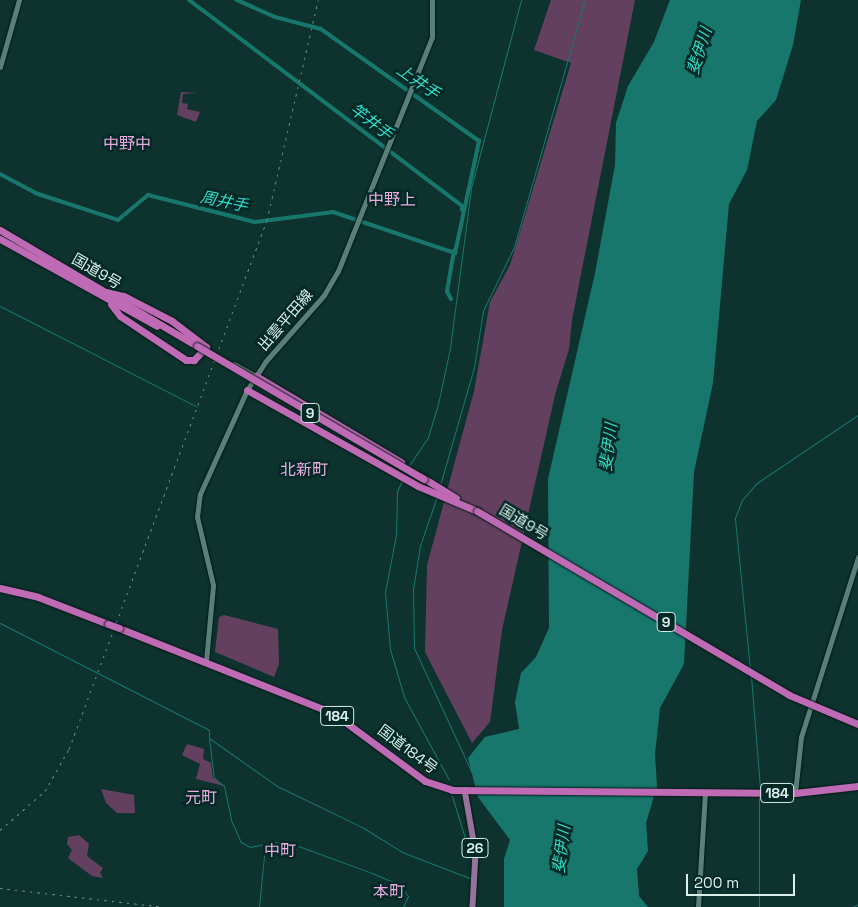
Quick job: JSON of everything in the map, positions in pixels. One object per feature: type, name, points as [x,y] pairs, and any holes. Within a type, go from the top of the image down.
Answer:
[{"type":"highway","name":"国道9号","points":[[0,230],[789,695],[858,724]]},
{"type":"highway","name":"国道9号","points":[[0,239],[111,304],[180,336]]},
{"type":"highway","points":[[106,292],[124,296],[172,321],[206,347],[194,360],[186,360],[120,316],[111,304]]},
{"type":"highway","name":"9","points":[[256,376],[316,410],[424,479]]},
{"type":"highway","name":"9","points":[[247,390],[418,486],[477,511]]},
{"type":"highway","name":"国道184号","points":[[0,588],[38,597],[206,661],[333,713],[425,781],[468,790],[695,793],[795,793],[858,786]]},
{"type":"main road","points":[[0,68],[20,0]]},
{"type":"main road","name":"出雲平田線","points":[[206,661],[212,585],[197,509],[221,440],[247,390],[256,376],[324,295],[338,271],[432,37],[432,0]]},
{"type":"main road","points":[[206,347],[256,376]]},
{"type":"main road","points":[[795,793],[801,737],[858,557]]},
{"type":"main road","name":"26","points":[[468,790],[476,853],[473,907]]},
{"type":"main road","points":[[698,907],[705,792]]},
{"type":"shaded area","points":[[551,0],[635,0],[572,320],[569,349],[555,395],[502,630],[490,722],[472,743],[425,652],[427,565],[474,391],[490,302],[510,265],[571,63],[534,50]]},
{"type":"shaded area","points":[[181,92],[197,93],[183,94],[182,103],[188,104],[187,109],[200,112],[196,122],[177,115]]},
{"type":"shaded area","points":[[224,615],[278,629],[279,664],[274,677],[215,652],[219,617]]},
{"type":"shaded area","points":[[187,744],[204,749],[203,759],[211,763],[213,778],[224,786],[196,779],[200,764],[182,755]]},
{"type":"shaded area","points":[[101,789],[134,795],[135,813],[117,813],[106,803]]},
{"type":"shaded area","points":[[79,835],[89,844],[87,856],[103,868],[100,873],[103,878],[92,876],[68,858],[72,850],[67,844],[68,837]]},
{"type":"water","name":"斐伊川","points":[[670,0],[801,0],[793,45],[776,100],[757,121],[747,170],[729,204],[713,383],[694,472],[684,664],[660,708],[655,754],[657,786],[646,823],[648,851],[637,869],[639,896],[648,907],[504,907],[504,859],[510,840],[478,797],[468,758],[485,737],[519,729],[515,702],[521,673],[536,657],[549,628],[548,479],[595,273],[615,165],[616,123],[628,86],[654,42]]},
{"type":"waterway","name":"竿井手","points":[[189,0],[462,206],[462,210]]},
{"type":"waterway","name":"周井手","points":[[0,174],[35,193],[118,220],[148,195],[255,222],[333,212],[455,253],[479,141],[321,29],[275,17],[237,0]]},
{"type":"waterway","points":[[408,467],[428,437],[438,404],[450,348],[471,188],[521,0]]},
{"type":"waterway","points":[[440,485],[474,367],[483,311],[514,247],[585,0]]},
{"type":"waterway","name":"竿井手","points":[[451,299],[447,291],[454,251]]},
{"type":"waterway","points":[[0,306],[197,407]]},
{"type":"waterway","points":[[750,669],[735,518],[742,500],[757,483],[858,415]]},
{"type":"waterway","points":[[402,480],[397,492],[396,535],[385,592],[390,649],[404,697],[449,780]]},
{"type":"waterway","points":[[437,496],[420,546],[413,589],[414,648],[472,773]]},
{"type":"waterway","points":[[0,623],[209,730],[209,738],[277,786],[362,827],[402,852],[472,879]]},
{"type":"waterway","points":[[751,676],[760,789]]},
{"type":"waterway","points":[[209,738],[214,778],[224,786],[231,820],[241,842],[250,847],[274,842],[301,847],[372,873],[398,884],[408,896],[403,907]]},
{"type":"waterway","points":[[759,795],[759,907]]},
{"type":"waterway","points":[[452,796],[473,864]]},
{"type":"waterway","points":[[259,907],[265,846]]},
{"type":"waterway","points":[[469,907],[471,893]]},
{"type":"waterway","points":[[853,907],[858,904]]},
{"type":"railway","points":[[0,830],[45,791],[69,749],[267,220],[318,0]]},
{"type":"railway","points":[[0,888],[163,907]]},
{"type":"district","name":"中野中","points":[[127,144]]},
{"type":"district","name":"中野上","points":[[392,200]]},
{"type":"district","name":"北新町","points":[[304,470]]},
{"type":"district","name":"元町","points":[[201,798]]},
{"type":"district","name":"中町","points":[[280,851]]},
{"type":"district","name":"本町","points":[[389,892]]},
{"type":"water label","name":"上井手","points":[[418,82]]}]
